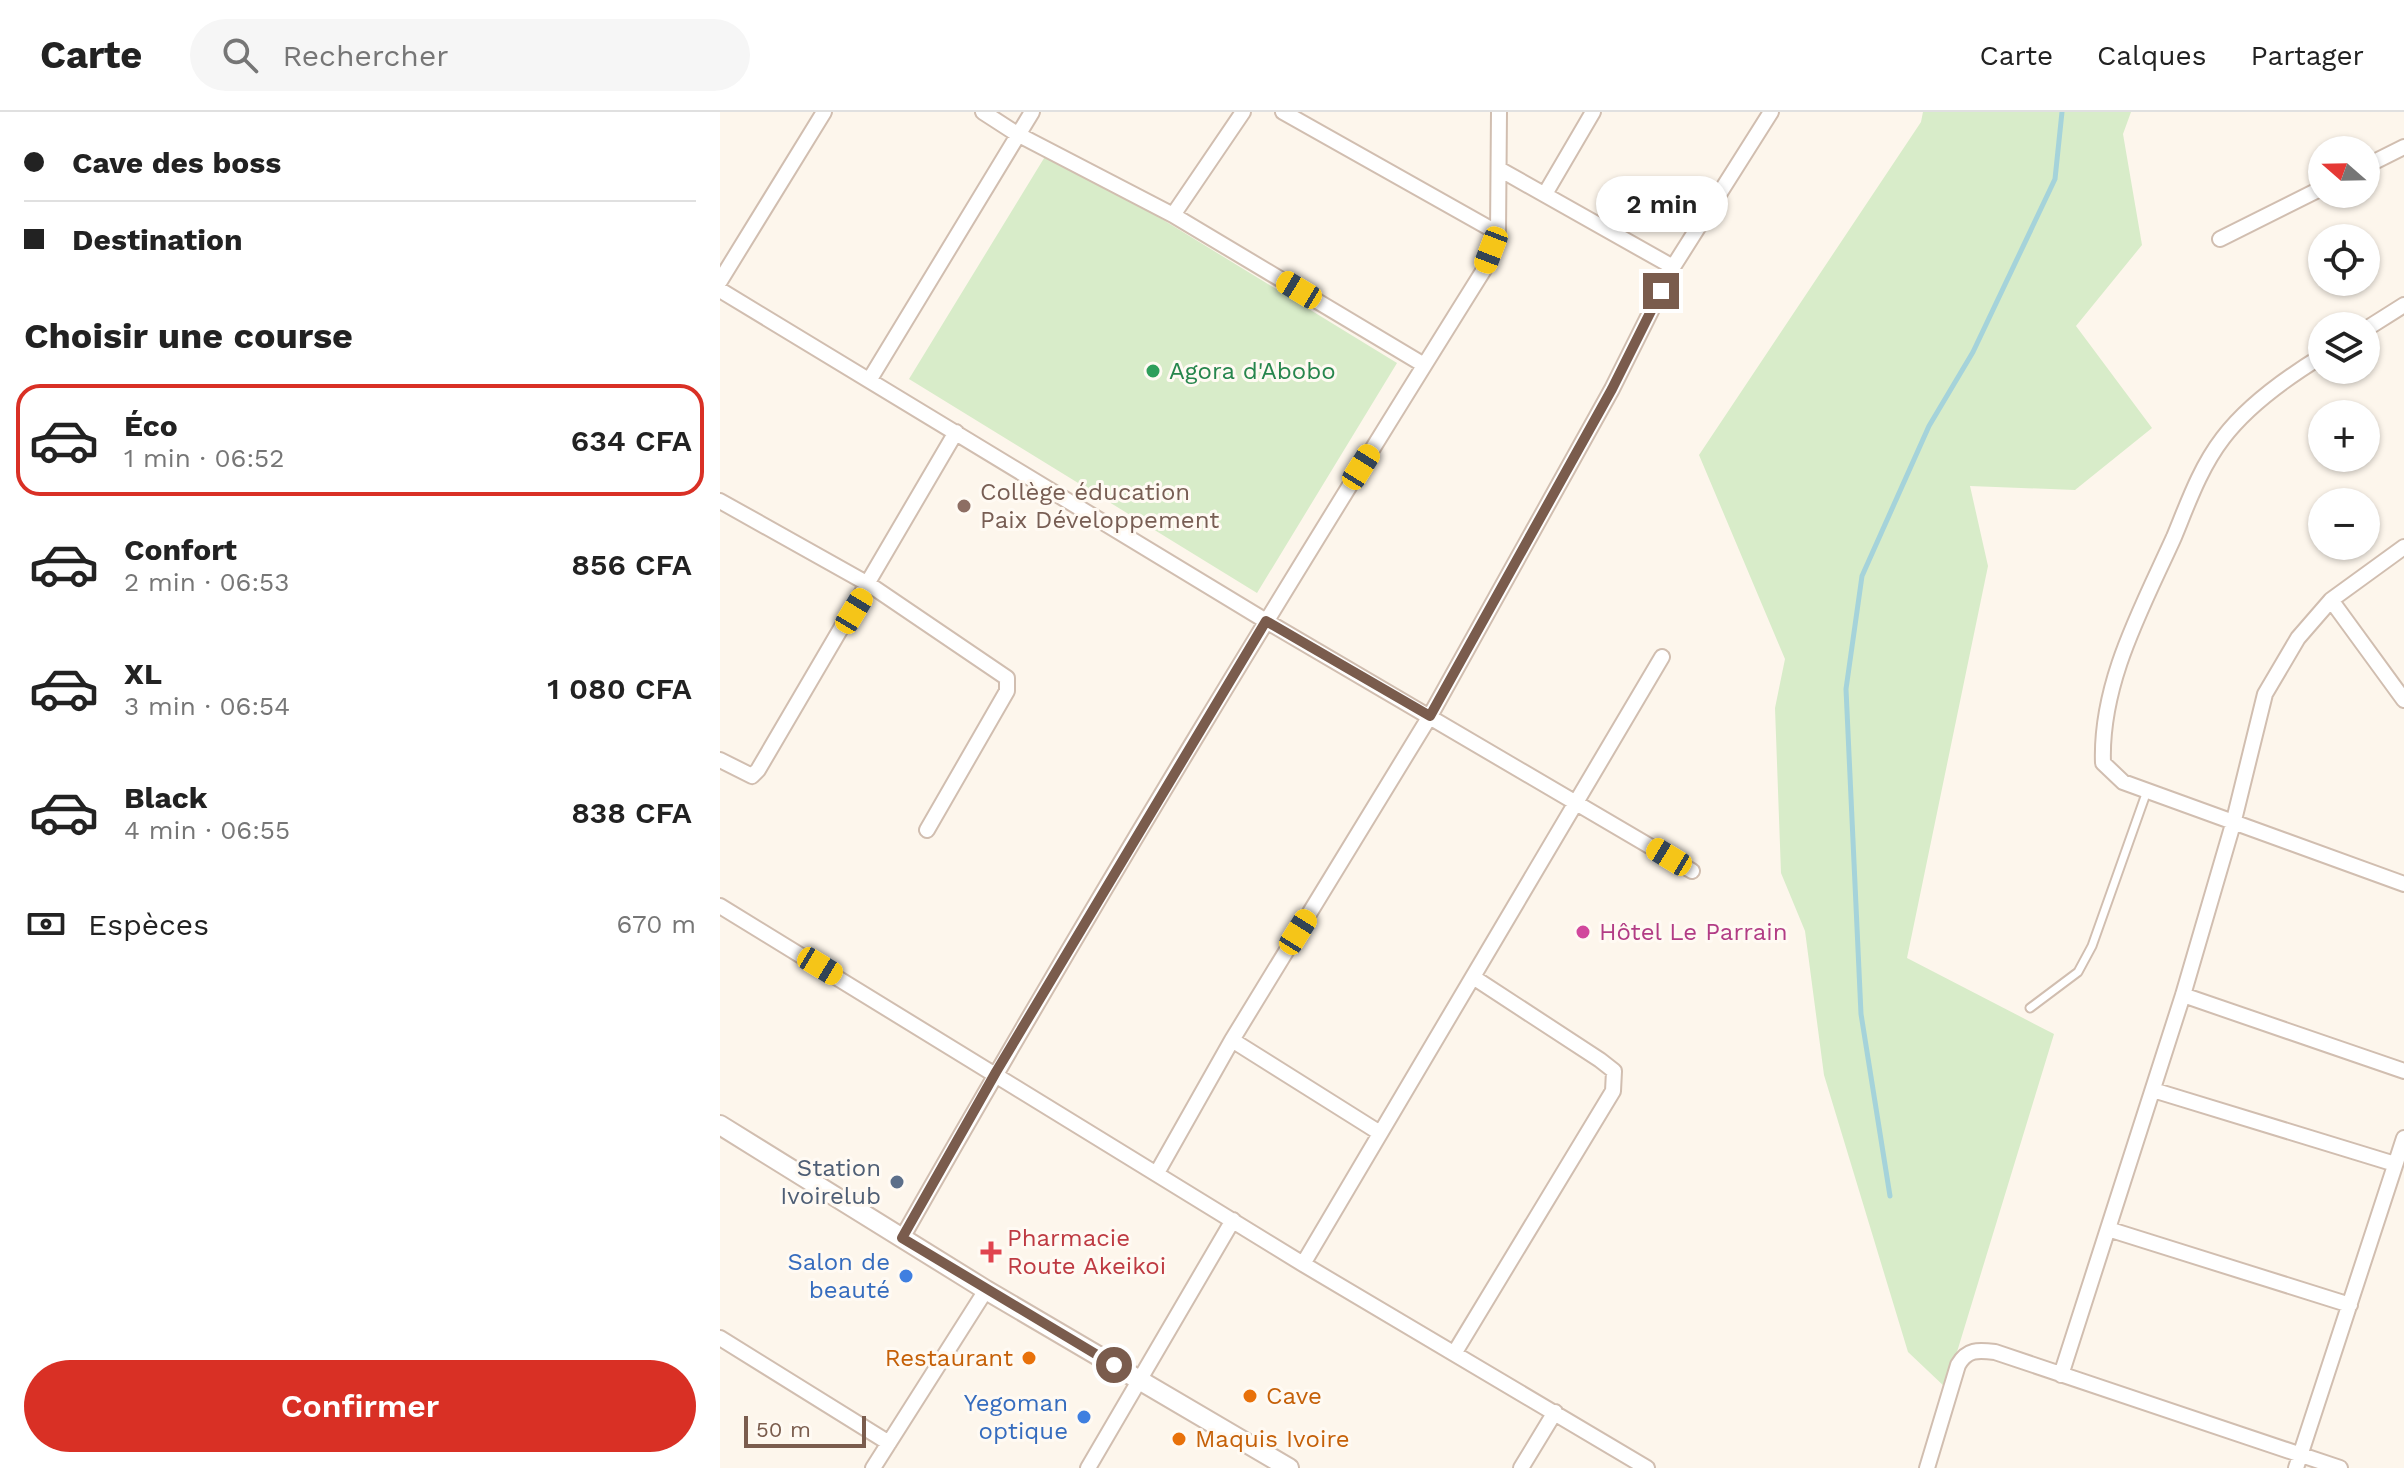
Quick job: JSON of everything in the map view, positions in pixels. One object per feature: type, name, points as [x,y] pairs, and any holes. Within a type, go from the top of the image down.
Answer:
[{"type":"street","points":[[720,281],[824,112]]},
{"type":"street","points":[[983,112],[1017,134],[1173,215],[1424,365]]},
{"type":"street","points":[[870,379],[1032,112]]},
{"type":"street","points":[[1173,215],[1243,112]]},
{"type":"street","points":[[1283,112],[1498,233]]},
{"type":"street","points":[[902,1238],[996,1072],[1266,621],[1485,268],[1498,233],[1501,170],[1499,112]]},
{"type":"street","points":[[1545,194],[1593,112]]},
{"type":"street","points":[[1158,1171],[1232,1040],[1430,716],[1612,389],[1673,267],[1771,112]]},
{"type":"street","points":[[2380,159],[2404,147]]},
{"type":"street","points":[[1501,170],[1673,267]]},
{"type":"street","points":[[2220,239],[2308,195]]},
{"type":"street","points":[[720,290],[1266,621],[1692,871]]},
{"type":"street","points":[[2380,320],[2404,305]]},
{"type":"street","points":[[2308,366],[2258,402],[2223,437],[2199,477],[2136,614],[2102,728],[2103,763],[2123,782],[2404,884]]},
{"type":"street","points":[[720,760],[744,775],[752,776],[758,770],[870,585],[956,432]]},
{"type":"street","points":[[720,501],[870,585],[1007,678],[1009,683],[927,830]]},
{"type":"street","points":[[2061,1375],[2183,995],[2233,824],[2265,694],[2298,638],[2331,600],[2404,547]]},
{"type":"street","points":[[2331,600],[2404,700]]},
{"type":"street","points":[[1303,1264],[1662,657]]},
{"type":"street","points":[[720,906],[1158,1171],[1303,1264],[1647,1468]]},
{"type":"street","points":[[1455,1352],[1613,1091],[1614,1071],[1473,977]]},
{"type":"street","points":[[2183,995],[2404,1071]]},
{"type":"street","points":[[1232,1040],[1380,1133]]},
{"type":"street","points":[[2153,1090],[2395,1164]]},
{"type":"street","points":[[720,1125],[986,1290],[1289,1468]]},
{"type":"street","points":[[2298,1462],[2404,1138]]},
{"type":"street","points":[[1088,1468],[1233,1220]]},
{"type":"street","points":[[2108,1229],[2350,1305]]},
{"type":"street","points":[[873,1468],[986,1290]]},
{"type":"street","points":[[723,1345],[889,1443]]},
{"type":"street","points":[[1927,1468],[1963,1356],[1974,1350],[1995,1352],[2298,1462],[2340,1468]]},
{"type":"street","points":[[1521,1468],[1555,1412]]},
{"type":"lane","points":[[2030,1008],[2078,972],[2092,946],[2147,791]]},
{"type":"green space","points":[[1923,112],[2131,112],[2123,134],[2142,245],[2076,326],[2152,428],[2075,490],[1970,486],[1988,566],[1907,958],[2054,1034],[1946,1388],[1908,1352],[1824,1075],[1805,931],[1781,873],[1775,708],[1785,659],[1699,455],[1921,122]]},
{"type":"green space","name":"Agora d'Abobo","points":[[1049,150],[1397,363],[1257,593],[909,379]]},
{"type":"waterway","points":[[1890,1196],[1861,1014],[1846,689],[1862,576],[1929,426],[1973,352],[2055,179],[2062,112]]},
{"type":"place","name":"Agora d'Abobo","points":[[1153,371]]},
{"type":"place","name":"Collège éducation Paix Développement","points":[[964,506]]},
{"type":"place","name":"Hôtel Le Parrain","points":[[1583,932]]},
{"type":"place","name":"Station Ivoirelub","points":[[897,1182]]},
{"type":"place","name":"Pharmacie Route Akeikoi","points":[[991,1252]]},
{"type":"place","name":"Salon de beauté","points":[[906,1276]]},
{"type":"place","name":"Restaurant","points":[[1029,1358]]},
{"type":"place","name":"Cave","points":[[1250,1396]]},
{"type":"place","name":"Yegoman optique","points":[[1084,1417]]},
{"type":"place","name":"Maquis Ivoire","points":[[1179,1439]]},
{"type":"route","points":[[1114,1365],[902,1238],[996,1072],[1266,621],[1430,716],[1612,389],[1661,291]]}]
